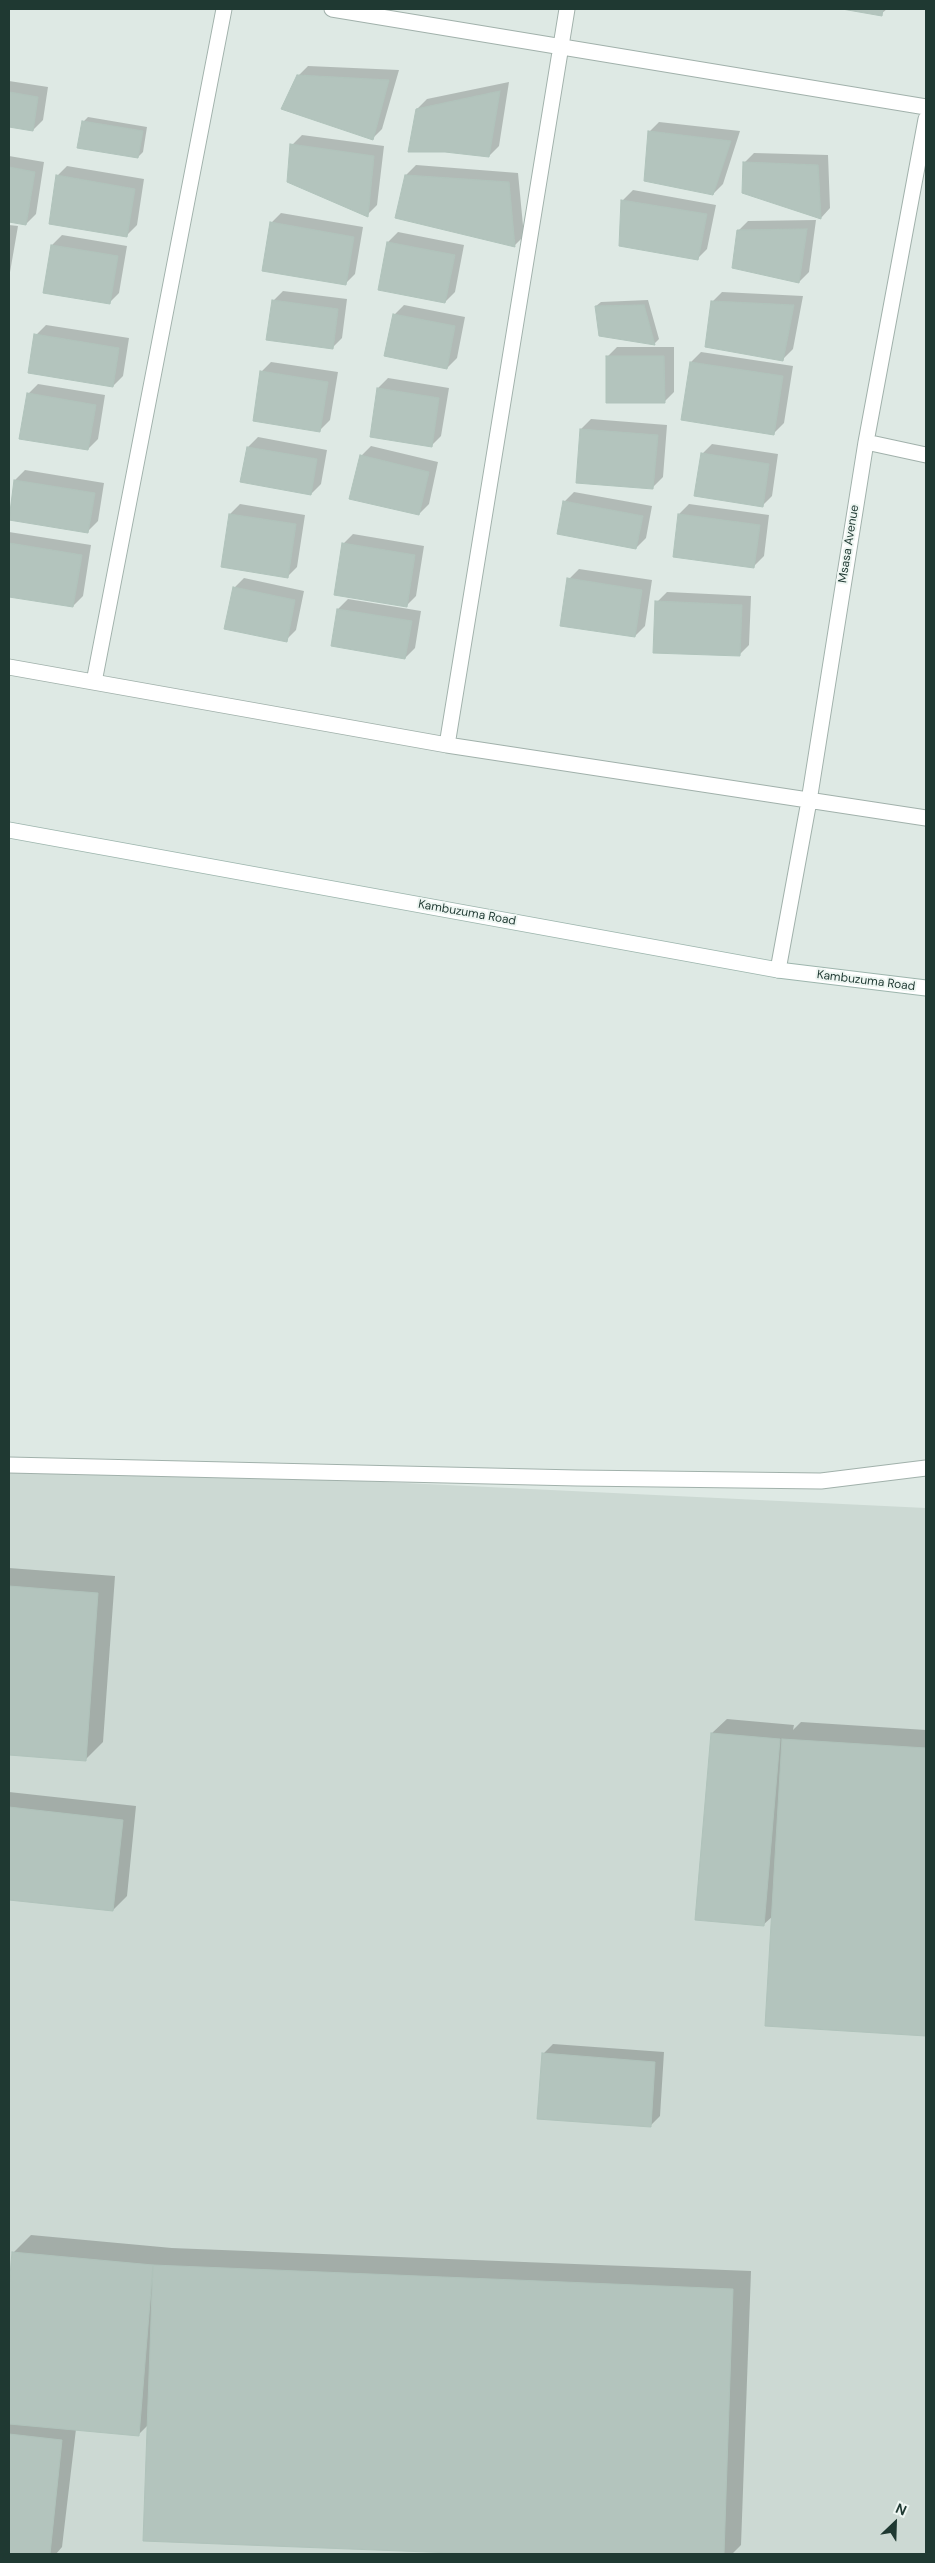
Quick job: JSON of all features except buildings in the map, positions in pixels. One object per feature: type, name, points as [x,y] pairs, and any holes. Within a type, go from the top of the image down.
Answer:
[{"type":"street","points":[[94,682],[224,9]]},
{"type":"street","points":[[332,9],[926,107]]},
{"type":"street","points":[[447,745],[567,9]]},
{"type":"street","name":"Msasa Avenue","points":[[778,970],[809,802],[866,442],[926,119]]},
{"type":"street","points":[[866,442],[926,455]]},
{"type":"street","points":[[9,667],[447,745],[809,802],[926,818]]},
{"type":"street","name":"Kambuzuma Road","points":[[9,830],[778,970],[926,988]]},
{"type":"street","points":[[9,1465],[567,1478],[821,1481],[926,1468]]},
{"type":"shaded area","points":[[9,1464],[926,1508],[926,2554],[9,2554]]}]
